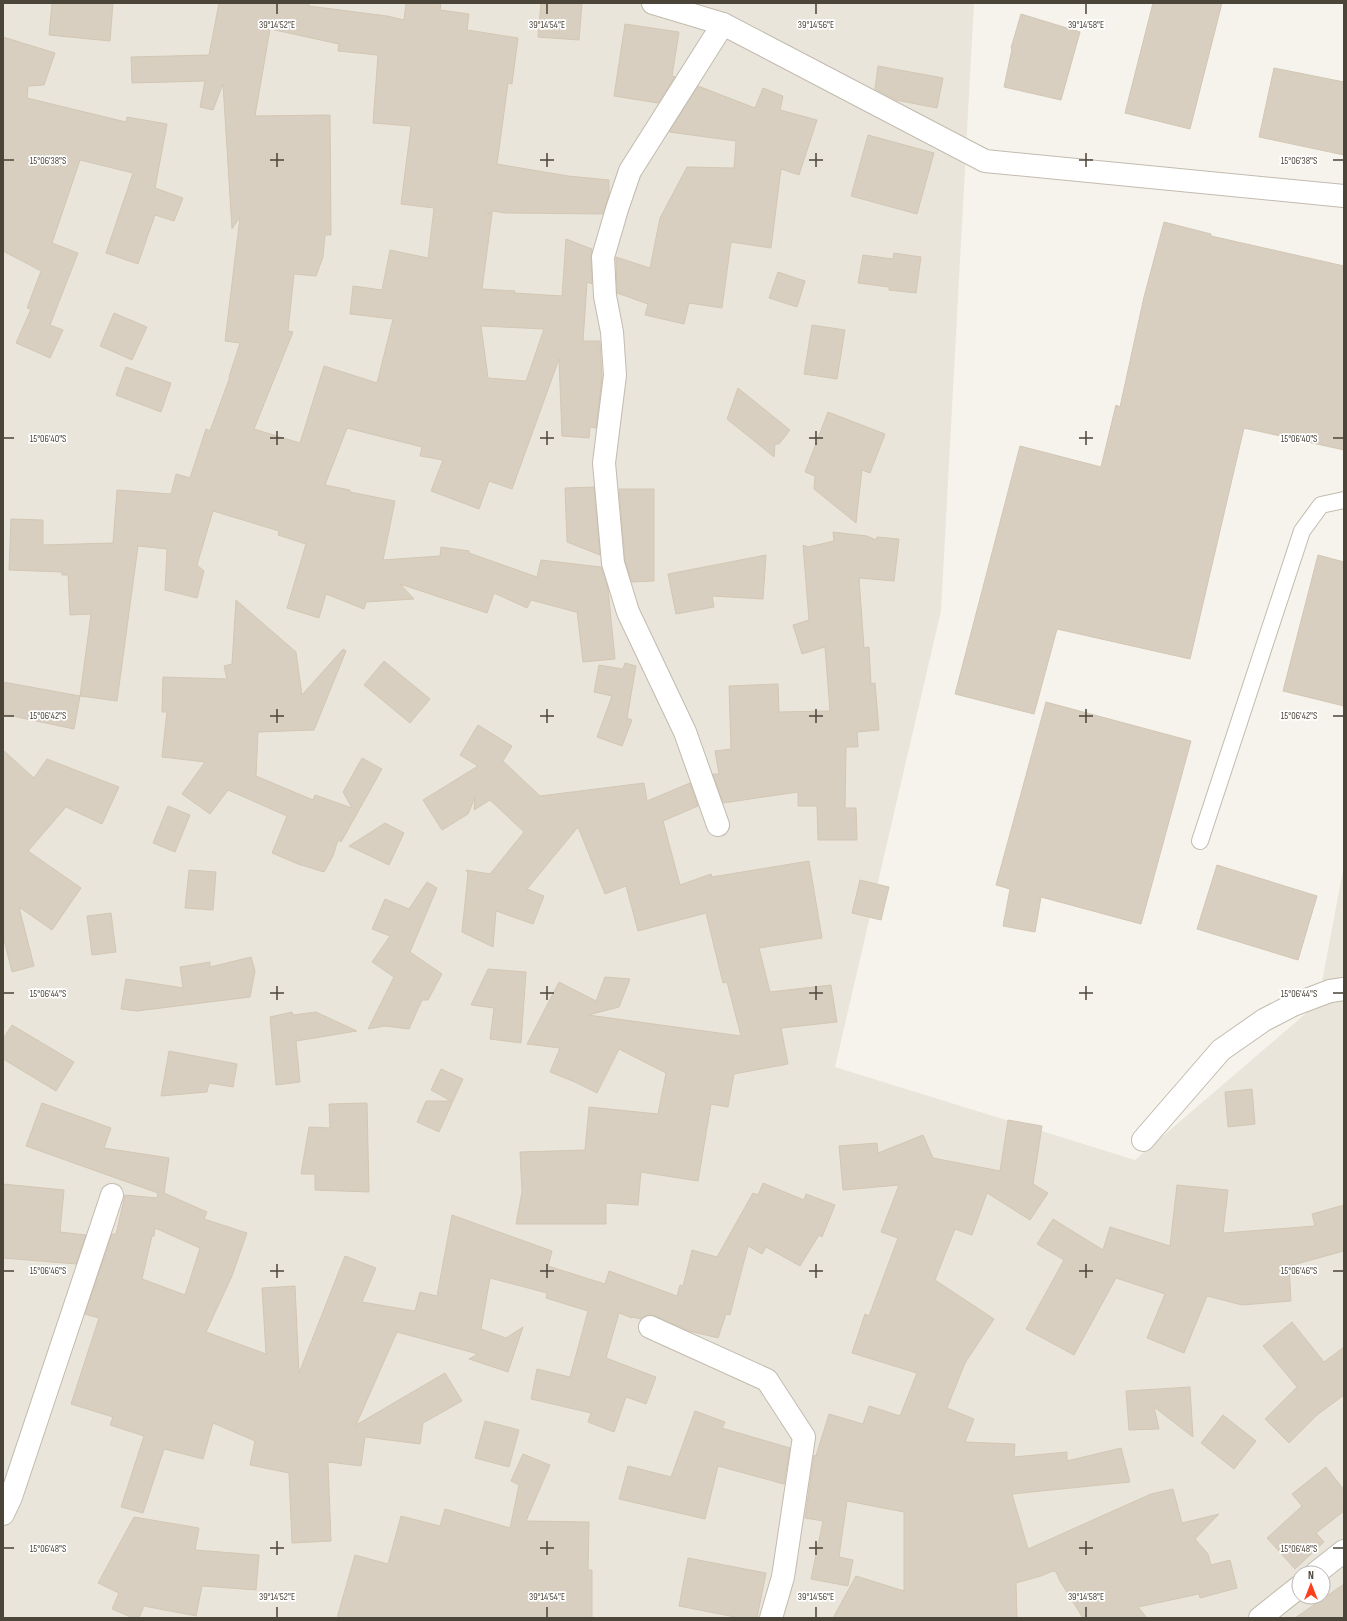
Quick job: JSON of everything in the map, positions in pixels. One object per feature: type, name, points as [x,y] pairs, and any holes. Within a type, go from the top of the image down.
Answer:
[{"type":"street","points":[[653,3],[723,24],[984,161],[1344,196]]},
{"type":"street","points":[[718,825],[685,732],[628,612],[613,563],[604,463],[615,375],[612,332],[605,296],[603,257],[630,171],[723,24]]},
{"type":"street","points":[[1143,1140],[1221,1050],[1264,1020],[1293,1005],[1330,991],[1344,989]]},
{"type":"street","points":[[3,1514],[11,1497],[112,1195]]},
{"type":"street","points":[[650,1327],[767,1380],[804,1437],[783,1577],[771,1618]]},
{"type":"street","points":[[1326,1565],[1344,1551]]},
{"type":"street","points":[[1260,1618],[1291,1593]]},
{"type":"lane","points":[[1200,841],[1302,531],[1321,505],[1344,500]]},
{"type":"shaded area","points":[[3,3],[974,3],[941,611],[835,1067],[1135,1160],[1318,1003],[1344,865],[1344,1618],[3,1618]]},
{"type":"building","points":[[52,3],[113,3],[110,41],[49,35]]},
{"type":"building","points":[[219,3],[309,3],[309,6],[387,16],[404,20],[406,3],[441,3],[440,10],[469,14],[467,30],[518,38],[512,84],[508,83],[497,164],[568,176],[609,180],[609,195],[603,214],[505,213],[493,211],[492,213],[487,213],[492,214],[482,289],[562,296],[566,239],[592,249],[592,284],[587,282],[583,341],[600,341],[602,378],[596,428],[590,427],[589,438],[562,436],[559,359],[512,489],[489,481],[479,509],[431,491],[443,460],[420,456],[422,447],[347,428],[325,485],[350,490],[350,492],[395,501],[383,560],[440,556],[441,547],[469,551],[469,553],[537,577],[541,560],[601,567],[608,589],[615,659],[583,662],[577,611],[576,612],[531,600],[527,608],[494,593],[487,613],[400,584],[414,599],[366,602],[364,609],[326,594],[319,618],[287,608],[306,544],[278,535],[279,531],[213,511],[197,565],[204,571],[197,598],[165,590],[167,549],[138,546],[117,701],[80,696],[91,614],[70,615],[68,575],[62,575],[62,572],[9,570],[11,519],[43,520],[43,545],[113,543],[117,490],[171,494],[176,474],[190,478],[206,429],[210,431],[230,377],[240,343],[225,341],[240,217],[232,229],[223,84],[213,110],[200,107],[205,81],[132,83],[131,57],[209,55]],"holes":[[[270,29],[339,44],[338,51],[378,55],[373,123],[411,126],[401,204],[434,208],[428,258],[390,250],[382,290],[353,286],[350,314],[393,319],[377,383],[324,366],[300,443],[254,429],[293,332],[288,331],[294,274],[316,276],[323,257],[325,235],[331,235],[330,115],[255,116]],[[481,326],[544,329],[526,381],[488,378]]]},
{"type":"building","points":[[541,3],[582,3],[579,40],[538,37]]},
{"type":"building","points":[[1153,3],[1222,3],[1190,129],[1125,113]]},
{"type":"building","points":[[1021,14],[1080,32],[1061,100],[1004,87],[1011,48]]},
{"type":"building","points":[[625,24],[679,32],[672,76],[675,77],[658,103],[614,96]]},
{"type":"building","points":[[3,37],[55,53],[44,85],[28,86],[27,98],[126,122],[127,117],[167,124],[155,188],[183,198],[174,221],[155,215],[138,264],[106,253],[133,173],[80,160],[52,243],[78,253],[50,325],[63,330],[50,358],[16,343],[31,309],[27,308],[41,271],[3,251]]},
{"type":"building","points":[[878,66],[943,78],[937,108],[896,100],[875,89]]},
{"type":"building","points":[[1274,68],[1344,82],[1344,155],[1259,137]]},
{"type":"building","points":[[698,86],[755,108],[763,88],[783,96],[780,110],[817,120],[799,175],[781,169],[771,248],[731,242],[722,308],[689,303],[684,324],[645,315],[648,304],[617,293],[616,257],[650,268],[660,218],[687,167],[734,168],[736,141],[669,132]]},
{"type":"building","points":[[868,135],[934,153],[917,214],[851,196]]},
{"type":"building","points":[[1164,222],[1211,234],[1211,236],[1344,266],[1344,450],[1244,428],[1190,659],[1057,629],[1034,714],[955,694],[1020,446],[1101,467],[1116,405],[1120,407],[1144,297]]},
{"type":"building","points":[[894,253],[921,257],[916,293],[889,290],[889,287],[858,283],[863,255],[893,259]]},
{"type":"building","points":[[778,272],[805,281],[797,307],[769,298]]},
{"type":"building","points":[[114,313],[147,327],[132,360],[100,346]]},
{"type":"building","points":[[812,325],[845,330],[837,379],[804,374]]},
{"type":"building","points":[[126,367],[171,383],[161,412],[116,395]]},
{"type":"building","points":[[738,388],[790,430],[779,444],[775,444],[774,457],[727,419]]},
{"type":"building","points":[[828,412],[885,434],[870,473],[862,470],[856,523],[814,489],[815,476],[805,472]]},
{"type":"building","points":[[594,487],[600,555],[567,542],[565,488]]},
{"type":"building","points":[[619,489],[654,489],[654,581],[632,582],[625,561]]},
{"type":"building","points":[[833,532],[867,536],[876,540],[877,537],[899,539],[894,581],[859,578],[864,648],[869,647],[871,684],[875,683],[879,730],[857,732],[858,747],[846,747],[845,808],[856,808],[857,840],[818,840],[817,806],[798,806],[798,792],[723,803],[713,774],[719,774],[715,751],[731,749],[729,686],[778,684],[779,712],[830,711],[825,647],[802,654],[793,625],[809,620],[803,545],[808,547],[834,541]]},
{"type":"building","points":[[766,555],[763,599],[712,596],[714,607],[676,614],[668,574]]},
{"type":"building","points":[[1318,555],[1344,562],[1344,706],[1283,691]]},
{"type":"building","points":[[236,600],[296,652],[302,695],[343,649],[346,651],[314,730],[258,732],[256,776],[313,800],[315,795],[352,808],[343,792],[362,758],[382,769],[341,842],[338,840],[333,856],[324,872],[298,864],[272,853],[287,816],[228,790],[210,814],[182,794],[205,762],[162,757],[167,712],[162,712],[163,677],[227,679],[224,666],[232,664]]},
{"type":"building","points":[[384,661],[430,699],[410,723],[364,685]]},
{"type":"building","points":[[625,663],[636,666],[627,718],[632,720],[622,746],[597,737],[612,696],[594,692],[599,665],[623,669]]},
{"type":"building","points":[[3,682],[80,696],[74,729],[3,714]]},
{"type":"building","points":[[1046,702],[1191,741],[1141,924],[1041,897],[1035,932],[1003,926],[1010,889],[996,885]]},
{"type":"building","points":[[478,725],[512,746],[503,761],[540,796],[644,783],[647,801],[690,783],[698,806],[663,821],[680,885],[711,874],[712,877],[809,861],[822,938],[759,948],[770,992],[831,985],[837,1022],[781,1028],[788,1064],[734,1074],[728,1107],[711,1104],[698,1181],[641,1172],[638,1205],[606,1203],[606,1224],[516,1224],[522,1192],[520,1152],[585,1150],[589,1107],[658,1114],[666,1073],[619,1049],[597,1093],[550,1072],[560,1048],[527,1044],[559,982],[596,1001],[605,977],[630,979],[619,1007],[588,1015],[741,1036],[727,982],[723,983],[706,913],[638,931],[626,886],[605,894],[578,827],[527,889],[544,896],[533,924],[496,911],[493,947],[462,932],[468,873],[466,870],[490,874],[524,832],[490,800],[474,810],[475,797],[468,814],[442,830],[423,800],[478,766],[460,755]]},
{"type":"building","points":[[3,750],[34,778],[47,759],[119,787],[102,824],[66,807],[28,851],[81,888],[52,930],[19,907],[34,966],[12,972],[3,936]]},
{"type":"building","points":[[168,806],[190,815],[175,852],[153,843]]},
{"type":"building","points":[[385,823],[404,833],[389,865],[349,846]]},
{"type":"building","points":[[1217,865],[1317,896],[1298,960],[1197,929]]},
{"type":"building","points":[[189,870],[216,872],[213,910],[185,908]]},
{"type":"building","points":[[860,880],[889,887],[881,920],[852,913]]},
{"type":"building","points":[[427,882],[437,888],[410,952],[442,974],[428,1000],[422,1000],[409,1029],[385,1026],[368,1029],[394,977],[372,962],[390,936],[372,929],[385,899],[409,909]]},
{"type":"building","points":[[111,913],[116,952],[92,955],[87,916]]},
{"type":"building","points":[[251,957],[255,971],[250,997],[137,1011],[121,1009],[126,979],[183,988],[180,967],[210,962],[210,967]]},
{"type":"building","points":[[488,969],[526,972],[521,1043],[490,1039],[494,1008],[471,1005]]},
{"type":"building","points":[[292,1012],[293,1015],[316,1012],[357,1031],[296,1041],[300,1082],[276,1085],[270,1017]]},
{"type":"building","points":[[12,1025],[74,1062],[56,1091],[3,1059],[3,1039]]},
{"type":"building","points":[[169,1051],[237,1064],[233,1087],[209,1083],[207,1092],[161,1096]]},
{"type":"building","points":[[441,1069],[463,1079],[439,1132],[417,1122],[426,1101],[451,1101],[431,1090]]},
{"type":"building","points":[[1252,1089],[1255,1124],[1228,1127],[1225,1092]]},
{"type":"building","points":[[42,1103],[111,1128],[104,1148],[169,1158],[164,1193],[207,1212],[204,1219],[247,1233],[232,1276],[206,1332],[266,1354],[262,1288],[295,1286],[299,1373],[345,1256],[376,1268],[362,1302],[415,1311],[420,1292],[437,1296],[452,1215],[552,1251],[548,1266],[605,1284],[609,1271],[677,1296],[680,1285],[683,1286],[692,1250],[717,1257],[753,1193],[758,1195],[763,1183],[804,1200],[806,1194],[835,1205],[822,1237],[819,1235],[800,1266],[766,1247],[762,1254],[748,1246],[730,1315],[726,1314],[718,1338],[689,1331],[655,1316],[648,1315],[641,1319],[632,1318],[619,1313],[606,1358],[656,1377],[646,1404],[626,1397],[614,1432],[588,1422],[591,1413],[531,1399],[537,1369],[570,1377],[588,1311],[546,1298],[547,1293],[490,1278],[481,1329],[506,1338],[523,1327],[508,1372],[469,1359],[478,1354],[397,1332],[356,1425],[445,1373],[462,1401],[423,1423],[420,1444],[365,1437],[361,1466],[328,1462],[331,1541],[292,1543],[289,1473],[250,1465],[255,1441],[213,1423],[203,1459],[164,1449],[143,1513],[121,1507],[144,1436],[110,1425],[113,1417],[71,1404],[99,1318],[85,1314],[112,1234],[116,1234],[125,1195],[157,1198],[158,1193],[26,1146]],"holes":[[[155,1228],[200,1248],[185,1295],[142,1279]]]},
{"type":"building","points":[[367,1103],[369,1192],[315,1190],[315,1174],[301,1174],[309,1127],[330,1128],[329,1104]]},
{"type":"building","points":[[1008,1120],[1042,1126],[1033,1184],[1048,1193],[1030,1220],[987,1193],[972,1235],[955,1229],[935,1280],[994,1319],[965,1363],[947,1408],[974,1419],[965,1442],[1015,1444],[1014,1457],[1067,1452],[1067,1461],[1121,1448],[1130,1482],[1012,1494],[1028,1549],[1151,1494],[1173,1489],[1182,1523],[1219,1514],[1195,1539],[1208,1554],[1211,1565],[1230,1560],[1237,1588],[1200,1598],[1199,1594],[1138,1607],[1147,1618],[1083,1618],[1056,1572],[1053,1571],[1016,1583],[1017,1618],[833,1618],[856,1576],[904,1591],[904,1512],[847,1501],[839,1557],[853,1560],[848,1586],[811,1579],[823,1521],[805,1518],[814,1455],[816,1456],[829,1414],[863,1424],[869,1406],[900,1416],[917,1373],[852,1353],[865,1314],[869,1316],[898,1238],[881,1232],[899,1185],[843,1190],[839,1146],[877,1143],[878,1153],[923,1135],[933,1158],[1000,1171]]},
{"type":"building","points":[[3,1184],[64,1190],[60,1232],[86,1235],[76,1264],[3,1258]]},
{"type":"building","points":[[1177,1185],[1228,1190],[1223,1233],[1315,1226],[1312,1214],[1344,1205],[1344,1251],[1289,1266],[1291,1301],[1242,1305],[1207,1296],[1184,1353],[1147,1338],[1165,1294],[1116,1278],[1074,1355],[1026,1329],[1064,1260],[1037,1244],[1053,1219],[1103,1250],[1110,1227],[1170,1246]]},
{"type":"building","points":[[1292,1322],[1324,1362],[1344,1347],[1344,1395],[1317,1415],[1289,1443],[1265,1419],[1297,1387],[1263,1346]]},
{"type":"building","points":[[1190,1387],[1193,1437],[1154,1407],[1159,1429],[1129,1430],[1126,1391]]},
{"type":"building","points":[[695,1411],[725,1422],[722,1428],[790,1448],[784,1484],[718,1466],[705,1519],[619,1499],[628,1466],[671,1477]]},
{"type":"building","points":[[1223,1415],[1256,1441],[1234,1469],[1201,1443]]},
{"type":"building","points":[[485,1421],[519,1430],[509,1467],[475,1458]]},
{"type":"building","points":[[523,1454],[550,1465],[526,1521],[589,1522],[588,1570],[592,1570],[592,1618],[337,1618],[355,1555],[388,1564],[401,1516],[440,1526],[445,1509],[510,1528],[519,1485],[511,1481]]},
{"type":"building","points":[[1326,1467],[1344,1490],[1344,1511],[1316,1533],[1324,1542],[1299,1565],[1291,1565],[1267,1538],[1302,1506],[1292,1494]]},
{"type":"building","points":[[134,1517],[199,1528],[195,1550],[259,1555],[256,1590],[202,1586],[196,1616],[144,1606],[139,1618],[133,1618],[112,1609],[119,1593],[98,1583]]},
{"type":"building","points":[[688,1558],[766,1573],[757,1618],[740,1618],[679,1606]]},
{"type":"building","points":[[1344,1584],[1344,1618],[1295,1618],[1314,1605],[1331,1605],[1331,1593]]}]
